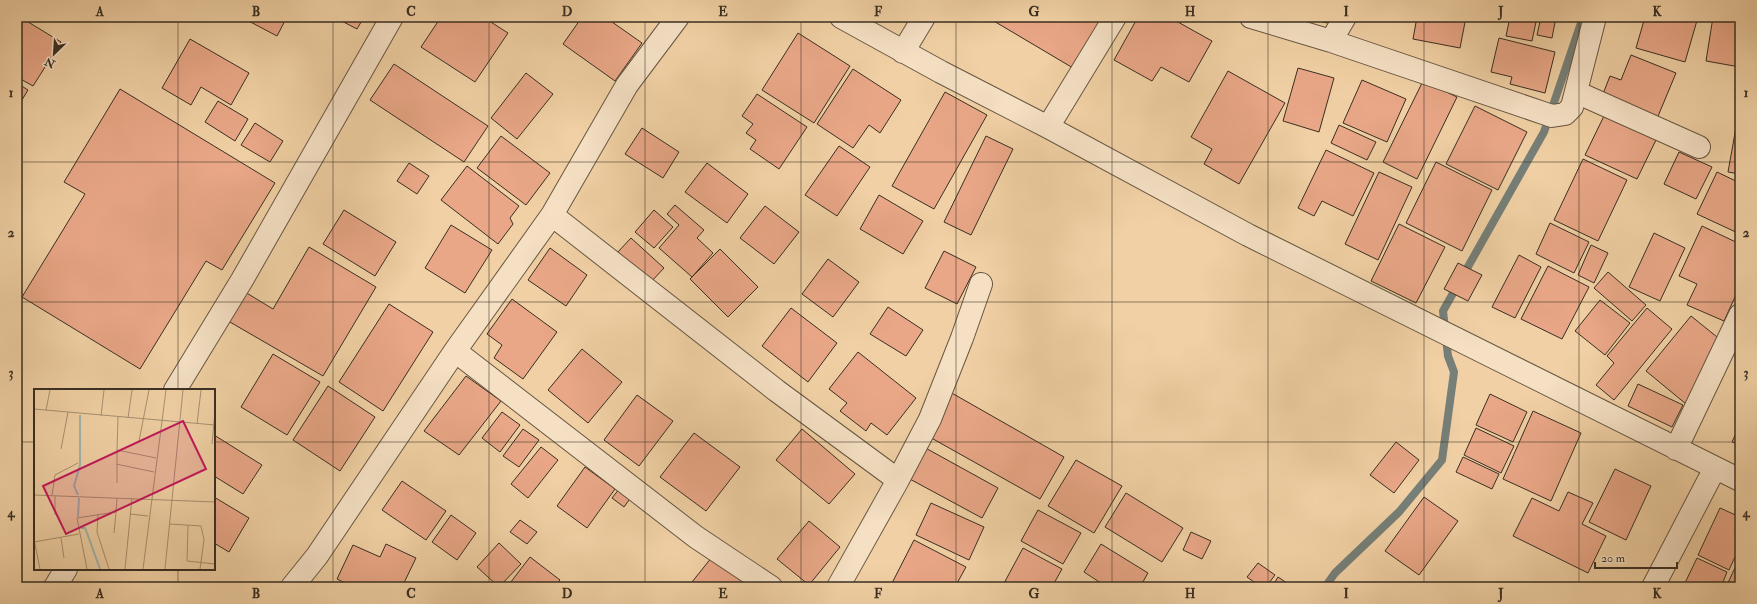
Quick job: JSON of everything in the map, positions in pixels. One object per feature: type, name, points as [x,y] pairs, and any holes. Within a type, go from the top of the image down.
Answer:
[{"type":"street","points":[[176,389],[242,280],[392,17]]},
{"type":"street","points":[[292,587],[317,556],[455,351],[552,215],[627,85],[678,17]]},
{"type":"street","points":[[840,17],[1248,235],[1464,344],[1740,480]]},
{"type":"street","points":[[903,52],[924,17]]},
{"type":"street","points":[[1048,127],[1115,17]]},
{"type":"street","points":[[1251,17],[1331,41],[1542,113],[1565,114],[1572,107],[1595,17]]},
{"type":"street","points":[[1331,41],[1345,17]]},
{"type":"street","points":[[1576,92],[1699,147]]},
{"type":"street","points":[[552,215],[777,391],[898,480]]},
{"type":"street","points":[[838,587],[898,480],[930,418],[962,338],[981,284]]},
{"type":"street","points":[[1676,449],[1740,315]]},
{"type":"street","points":[[455,351],[696,537],[771,587]]},
{"type":"street","points":[[1653,587],[1715,468]]},
{"type":"street","points":[[55,587],[65,570]]},
{"type":"building","points":[[17,17],[20,17],[61,42],[33,86],[17,77]]},
{"type":"building","points":[[241,17],[287,17],[277,36]]},
{"type":"building","points":[[334,17],[364,17],[357,29]]},
{"type":"building","points":[[441,17],[483,17],[508,33],[475,82],[421,47]]},
{"type":"building","points":[[582,17],[605,17],[642,43],[615,81],[563,44]]},
{"type":"building","points":[[987,17],[1102,17],[1073,68]]},
{"type":"building","points":[[1138,17],[1169,17],[1212,41],[1189,82],[1161,67],[1152,81],[1114,60]]},
{"type":"building","points":[[1306,17],[1329,17],[1327,23]]},
{"type":"building","points":[[1417,17],[1466,17],[1460,48],[1413,39]]},
{"type":"building","points":[[1510,17],[1537,17],[1532,41],[1506,36]]},
{"type":"building","points":[[1541,17],[1556,17],[1552,38],[1537,35]]},
{"type":"building","points":[[1645,17],[1698,17],[1685,62],[1636,48]]},
{"type":"building","points":[[1713,17],[1740,17],[1740,67],[1706,61]]},
{"type":"building","points":[[798,33],[850,66],[814,123],[762,90]]},
{"type":"building","points":[[1499,38],[1555,52],[1545,93],[1510,84],[1512,77],[1491,72]]},
{"type":"building","points":[[190,39],[249,73],[231,105],[201,87],[191,105],[162,88]]},
{"type":"building","points":[[1631,55],[1676,73],[1656,121],[1601,99],[1610,76],[1621,80]]},
{"type":"building","points":[[394,64],[488,126],[464,162],[370,100]]},
{"type":"building","points":[[1298,68],[1334,78],[1319,132],[1283,121]]},
{"type":"building","points":[[853,69],[901,100],[880,133],[869,125],[853,148],[817,124]]},
{"type":"building","points":[[1228,71],[1285,103],[1239,184],[1204,164],[1212,149],[1191,137]]},
{"type":"building","points":[[526,73],[553,94],[517,139],[491,118]]},
{"type":"building","points":[[1362,80],[1406,99],[1387,142],[1343,123]]},
{"type":"building","points":[[1423,81],[1457,97],[1417,179],[1383,162]]},
{"type":"building","points":[[17,83],[28,90],[17,108]]},
{"type":"building","points":[[120,89],[275,183],[222,270],[206,261],[140,369],[22,297],[85,194],[64,182]]},
{"type":"building","points":[[945,92],[987,115],[934,209],[892,186]]},
{"type":"building","points":[[757,94],[807,127],[779,169],[750,149],[756,140],[746,133],[753,124],[742,116]]},
{"type":"building","points":[[218,101],[248,119],[235,141],[205,122]]},
{"type":"building","points":[[1740,105],[1740,174],[1728,172]]},
{"type":"building","points":[[1475,106],[1527,132],[1498,190],[1446,164]]},
{"type":"building","points":[[1604,116],[1656,140],[1637,179],[1585,155]]},
{"type":"building","points":[[255,123],[283,141],[270,162],[241,145]]},
{"type":"building","points":[[1339,125],[1376,142],[1367,160],[1331,143]]},
{"type":"building","points":[[642,128],[679,152],[663,178],[625,154]]},
{"type":"building","points":[[501,136],[550,173],[526,205],[477,168]]},
{"type":"building","points":[[986,136],[1013,149],[971,235],[944,222]]},
{"type":"building","points":[[839,146],[870,167],[837,216],[805,195]]},
{"type":"building","points":[[1326,150],[1374,173],[1353,216],[1322,201],[1314,216],[1298,208]]},
{"type":"building","points":[[1679,152],[1712,167],[1696,199],[1664,184]]},
{"type":"building","points":[[1583,159],[1627,180],[1598,241],[1554,220]]},
{"type":"building","points":[[1436,162],[1492,190],[1462,251],[1406,223]]},
{"type":"building","points":[[409,163],[429,176],[417,194],[397,181]]},
{"type":"building","points":[[707,163],[748,194],[727,223],[685,192]]},
{"type":"building","points":[[467,166],[519,206],[510,218],[513,224],[498,244],[441,200]]},
{"type":"building","points":[[1379,172],[1412,187],[1378,260],[1345,244]]},
{"type":"building","points":[[1717,172],[1740,183],[1740,234],[1697,214]]},
{"type":"building","points":[[879,195],[923,221],[903,254],[860,229]]},
{"type":"building","points":[[675,205],[704,230],[697,238],[713,253],[692,277],[659,248],[679,225],[667,214]]},
{"type":"building","points":[[765,206],[799,232],[774,264],[740,238]]},
{"type":"building","points":[[344,210],[396,242],[375,276],[323,244]]},
{"type":"building","points":[[654,210],[673,227],[654,248],[635,232]]},
{"type":"building","points":[[1550,223],[1589,242],[1574,273],[1536,254]]},
{"type":"building","points":[[1399,224],[1445,247],[1416,303],[1371,281]]},
{"type":"building","points":[[451,225],[492,250],[465,293],[425,268]]},
{"type":"building","points":[[1702,226],[1740,244],[1740,286],[1724,321],[1687,305],[1697,284],[1679,276]]},
{"type":"building","points":[[1654,233],[1685,248],[1660,301],[1629,287]]},
{"type":"building","points":[[631,238],[664,268],[649,284],[616,254]]},
{"type":"building","points":[[1591,245],[1608,253],[1594,283],[1578,275]]},
{"type":"building","points":[[309,247],[376,287],[323,376],[223,318],[240,289],[273,309]]},
{"type":"building","points":[[550,248],[587,275],[566,306],[528,280]]},
{"type":"building","points":[[720,249],[758,287],[728,317],[690,279]]},
{"type":"building","points":[[944,251],[976,267],[957,304],[925,288]]},
{"type":"building","points":[[1519,255],[1541,267],[1515,318],[1492,307]]},
{"type":"building","points":[[828,259],[859,282],[833,317],[802,294]]},
{"type":"building","points":[[1458,263],[1482,275],[1468,301],[1444,289]]},
{"type":"building","points":[[1548,266],[1589,287],[1562,339],[1521,319]]},
{"type":"building","points":[[1608,272],[1646,305],[1632,321],[1594,288]]},
{"type":"building","points":[[512,299],[557,332],[523,379],[494,358],[502,345],[487,334]]},
{"type":"building","points":[[1600,300],[1630,323],[1605,355],[1575,331]]},
{"type":"building","points":[[389,304],[433,332],[383,411],[339,382]]},
{"type":"building","points":[[888,307],[923,330],[906,356],[870,334]]},
{"type":"building","points":[[791,308],[837,343],[808,382],[762,346]]},
{"type":"building","points":[[1647,308],[1672,329],[1614,400],[1596,385],[1614,363],[1607,356]]},
{"type":"building","points":[[1691,316],[1732,349],[1686,404],[1646,371]]},
{"type":"building","points":[[582,349],[622,382],[588,423],[548,390]]},
{"type":"building","points":[[858,352],[916,398],[887,435],[871,423],[866,431],[840,411],[847,403],[829,389]]},
{"type":"building","points":[[273,354],[320,382],[287,435],[241,407]]},
{"type":"building","points":[[466,376],[501,401],[459,455],[424,431]]},
{"type":"building","points":[[1638,384],[1683,405],[1672,427],[1628,406]]},
{"type":"building","points":[[328,386],[375,417],[340,471],[293,440]]},
{"type":"building","points":[[950,392],[1064,457],[1040,499],[926,435]]},
{"type":"building","points":[[1490,394],[1527,412],[1513,442],[1476,425]]},
{"type":"building","points":[[637,395],[673,421],[639,466],[604,440]]},
{"type":"building","points":[[1533,411],[1581,433],[1551,501],[1503,479]]},
{"type":"building","points":[[502,412],[520,425],[500,452],[482,438]]},
{"type":"building","points":[[1740,424],[1740,445],[1732,442]]},
{"type":"building","points":[[1476,428],[1514,446],[1501,473],[1464,455]]},
{"type":"building","points":[[523,429],[539,440],[519,467],[503,456]]},
{"type":"building","points":[[802,429],[855,474],[829,504],[776,460]]},
{"type":"building","points":[[694,433],[740,467],[706,511],[660,477]]},
{"type":"building","points":[[215,436],[262,465],[243,494],[215,477]]},
{"type":"building","points":[[911,440],[998,488],[982,518],[895,471]]},
{"type":"building","points":[[1396,442],[1419,460],[1394,493],[1370,475]]},
{"type":"building","points":[[541,447],[558,460],[528,498],[511,484]]},
{"type":"building","points":[[1463,457],[1499,474],[1492,489],[1456,472]]},
{"type":"building","points":[[1076,460],[1122,486],[1094,533],[1048,506]]},
{"type":"building","points":[[585,467],[615,489],[587,528],[557,506]]},
{"type":"building","points":[[1615,469],[1651,486],[1626,540],[1589,522]]},
{"type":"building","points":[[402,481],[446,511],[426,540],[382,510]]},
{"type":"building","points":[[620,488],[632,496],[624,507],[612,498]]},
{"type":"building","points":[[1568,492],[1593,503],[1582,524],[1606,536],[1588,573],[1513,536],[1532,498],[1559,511]]},
{"type":"building","points":[[1126,493],[1183,528],[1162,562],[1105,527]]},
{"type":"building","points":[[1424,497],[1458,521],[1419,575],[1385,551]]},
{"type":"building","points":[[215,498],[249,518],[229,552],[215,544]]},
{"type":"building","points":[[931,503],[984,527],[969,560],[916,535]]},
{"type":"building","points":[[1720,508],[1740,517],[1740,546],[1729,570],[1698,555]]},
{"type":"building","points":[[1038,510],[1081,533],[1063,564],[1021,541]]},
{"type":"building","points":[[451,515],[476,533],[457,560],[432,542]]},
{"type":"building","points":[[520,520],[537,532],[527,544],[510,532]]},
{"type":"building","points":[[809,521],[840,547],[809,585],[777,559]]},
{"type":"building","points":[[1191,532],[1211,541],[1202,559],[1183,550]]},
{"type":"building","points":[[914,540],[966,567],[955,587],[890,587]]},
{"type":"building","points":[[499,543],[521,564],[499,587],[477,567]]},
{"type":"building","points":[[386,544],[416,558],[402,587],[353,587],[337,579],[353,545],[380,557]]},
{"type":"building","points":[[1101,544],[1148,573],[1140,587],[1107,587],[1084,572]]},
{"type":"building","points":[[1023,548],[1062,569],[1052,587],[1002,587]]},
{"type":"building","points":[[530,557],[560,580],[554,587],[507,587]]},
{"type":"building","points":[[712,557],[750,587],[688,587]]},
{"type":"building","points":[[1740,557],[1740,587],[1726,587]]},
{"type":"building","points":[[1697,558],[1727,572],[1721,587],[1683,587]]},
{"type":"building","points":[[1258,563],[1275,575],[1266,587],[1261,587],[1247,577]]},
{"type":"building","points":[[1278,577],[1293,587],[1272,587]]},
{"type":"waterway","points":[[1325,587],[1335,573],[1399,512],[1442,460],[1454,372],[1448,356],[1443,311],[1544,132],[1583,17]]}]
